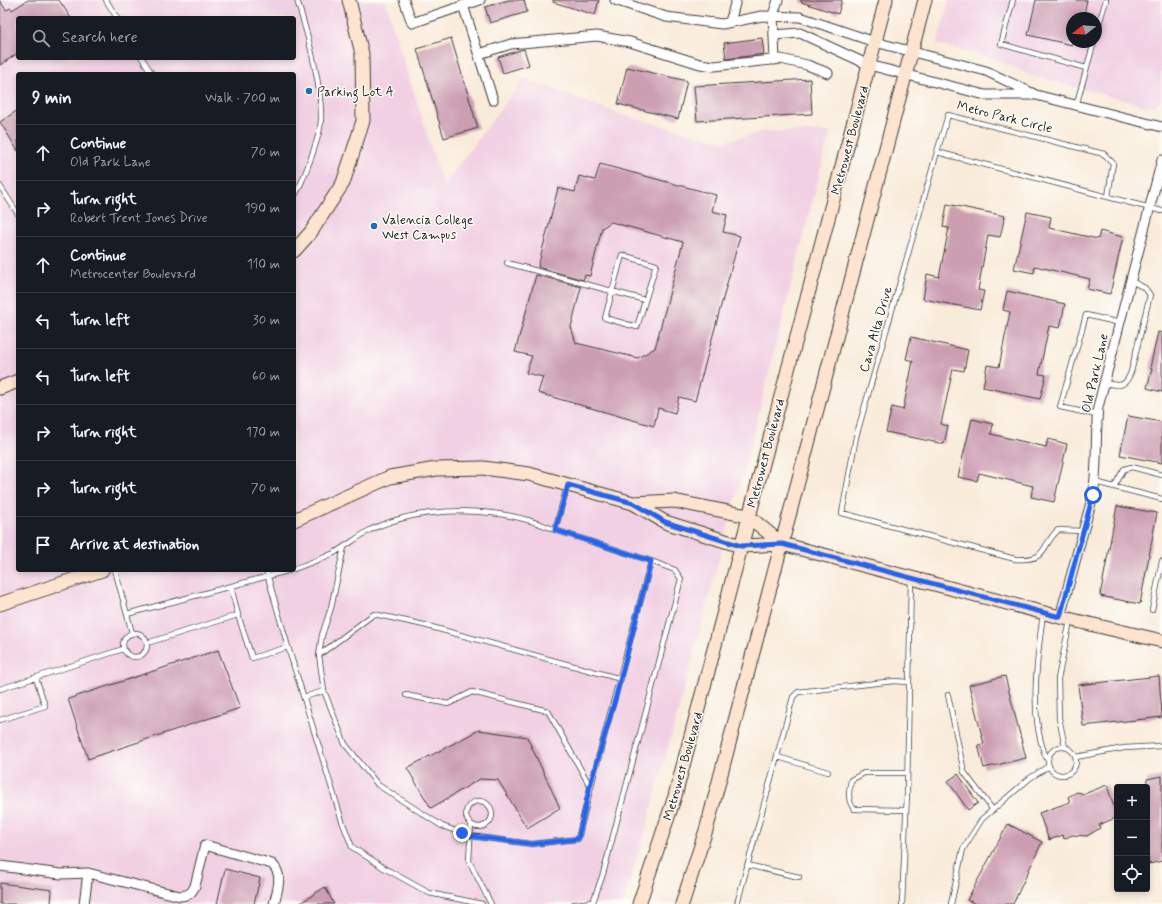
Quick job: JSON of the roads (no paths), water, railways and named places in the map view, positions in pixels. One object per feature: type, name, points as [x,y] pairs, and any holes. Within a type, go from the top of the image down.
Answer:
[{"type":"street","points":[[296,249],[311,232],[343,183],[363,121],[362,54],[349,0]]},
{"type":"street","points":[[404,0],[412,23],[480,0]]},
{"type":"street","name":"Metro Park Circle","points":[[615,0],[666,17],[722,24],[773,15],[800,17],[875,42],[986,71],[1036,95],[1162,127]]},
{"type":"street","points":[[730,22],[736,0]]},
{"type":"street","points":[[775,60],[773,15],[778,0]]},
{"type":"street","name":"Metrowest Boulevard","points":[[639,904],[675,796],[886,0]]},
{"type":"street","points":[[682,904],[707,827],[904,74],[925,0]]},
{"type":"street","points":[[463,6],[493,100]]},
{"type":"street","name":"Metro Park Circle","points":[[774,35],[800,33],[869,65],[985,95],[1036,95]]},
{"type":"street","points":[[479,54],[511,44],[596,36],[630,42],[700,64],[714,66],[775,60],[790,61],[828,73]]},
{"type":"street","name":"Old Park Lane","points":[[1065,619],[1095,482],[1097,415],[1162,160]]},
{"type":"street","points":[[0,382],[16,382]]},
{"type":"street","points":[[0,388],[16,382]]},
{"type":"street","points":[[296,519],[390,477],[436,469],[486,469],[528,474],[633,503],[665,522],[741,546],[782,544],[1065,619],[1162,641]]},
{"type":"street","points":[[633,503],[674,501],[748,516],[782,544]]},
{"type":"street","points":[[0,604],[96,572]]},
{"type":"street","points":[[0,866],[61,874],[88,873],[180,896],[188,895],[192,892],[195,886],[205,845],[272,864],[277,869],[279,875],[274,904]]},
{"type":"street","points":[[84,904],[88,873]]},
{"type":"lane","points":[[106,0],[116,16]]},
{"type":"lane","points":[[296,194],[300,188],[308,165],[321,120],[318,87],[306,28],[297,0]]},
{"type":"lane","points":[[1013,0],[1001,44],[1086,68]]},
{"type":"lane","points":[[1102,14],[1106,0]]},
{"type":"lane","points":[[1076,106],[1092,48]]},
{"type":"lane","points":[[143,60],[151,72]]},
{"type":"lane","name":"Metro Park Circle","points":[[937,152],[948,115],[1104,154],[1113,163],[1108,196]]},
{"type":"lane","points":[[937,152],[1162,211]]},
{"type":"lane","name":"Cava Alta Drive","points":[[937,152],[856,437],[842,513],[1015,559],[1030,560],[1041,555],[1052,536],[1058,530],[1083,532]]},
{"type":"lane","points":[[0,186],[16,211]]},
{"type":"lane","points":[[622,255],[656,265],[637,327],[605,318],[613,290],[622,255]]},
{"type":"lane","points":[[507,263],[613,290],[645,300]]},
{"type":"lane","points":[[1104,383],[1121,385],[1127,382],[1133,365],[1150,295],[1144,288],[1131,281]]},
{"type":"lane","points":[[1097,415],[1060,407],[1086,315],[1120,323]]},
{"type":"lane","points":[[1114,487],[1124,469],[1132,467],[1162,475]]},
{"type":"lane","points":[[1095,482],[1162,499]]},
{"type":"lane","points":[[555,530],[568,485]]},
{"type":"lane","points":[[296,568],[333,553],[371,530],[403,519],[433,514],[487,512],[540,524],[675,570],[681,579],[603,874],[593,902],[574,904]]},
{"type":"lane","points":[[344,547],[331,608],[322,635],[319,655],[324,691],[345,744],[378,784],[442,826],[470,836],[532,844],[578,839],[590,786],[621,679],[651,561]]},
{"type":"lane","points":[[1152,610],[1162,561]]},
{"type":"lane","points":[[116,572],[132,633]]},
{"type":"lane","points":[[266,572],[342,821],[352,847],[384,868],[429,892],[482,904]]},
{"type":"lane","points":[[127,614],[209,590],[231,587],[285,572]]},
{"type":"lane","points":[[902,904],[906,810],[911,577]]},
{"type":"lane","points":[[231,587],[238,615],[252,658],[288,647]]},
{"type":"lane","points":[[951,904],[964,849],[982,819],[1048,764],[1051,752],[1060,747],[1065,747],[1072,750],[1076,757],[1074,769],[1065,775],[1057,774],[1048,764],[1041,747],[1036,713],[1038,655],[1043,613]]},
{"type":"lane","points":[[319,655],[374,614],[424,625],[621,679]]},
{"type":"lane","points":[[147,643],[238,615]]},
{"type":"lane","points":[[1065,619],[1058,679],[1059,718],[1065,747]]},
{"type":"lane","points":[[132,633],[143,636],[147,643],[146,651],[140,657],[132,657],[123,649],[122,645],[125,638],[132,633]]},
{"type":"lane","points":[[0,689],[123,649]]},
{"type":"lane","points":[[0,720],[45,706],[36,678]]},
{"type":"lane","points":[[737,904],[793,697],[798,692],[894,681],[908,682]]},
{"type":"lane","points":[[304,697],[324,691]]},
{"type":"lane","points":[[406,695],[448,704],[472,692],[548,711],[590,786]]},
{"type":"lane","points":[[948,695],[964,772],[993,810]]},
{"type":"lane","points":[[1076,757],[1124,748],[1162,746]]},
{"type":"lane","points":[[778,757],[828,772]]},
{"type":"lane","points":[[906,810],[854,809],[851,805],[848,791],[850,780],[864,773],[907,773]]},
{"type":"lane","points":[[471,824],[479,826],[487,824],[492,812],[488,804],[476,801],[469,805],[466,817],[471,824],[469,861],[491,904]]},
{"type":"lane","points":[[747,865],[800,877]]},
{"type":"place","name":"Parking Lot A","points":[[309,91]]},
{"type":"place","name":"Valencia College West Campus","points":[[374,226]]}]
